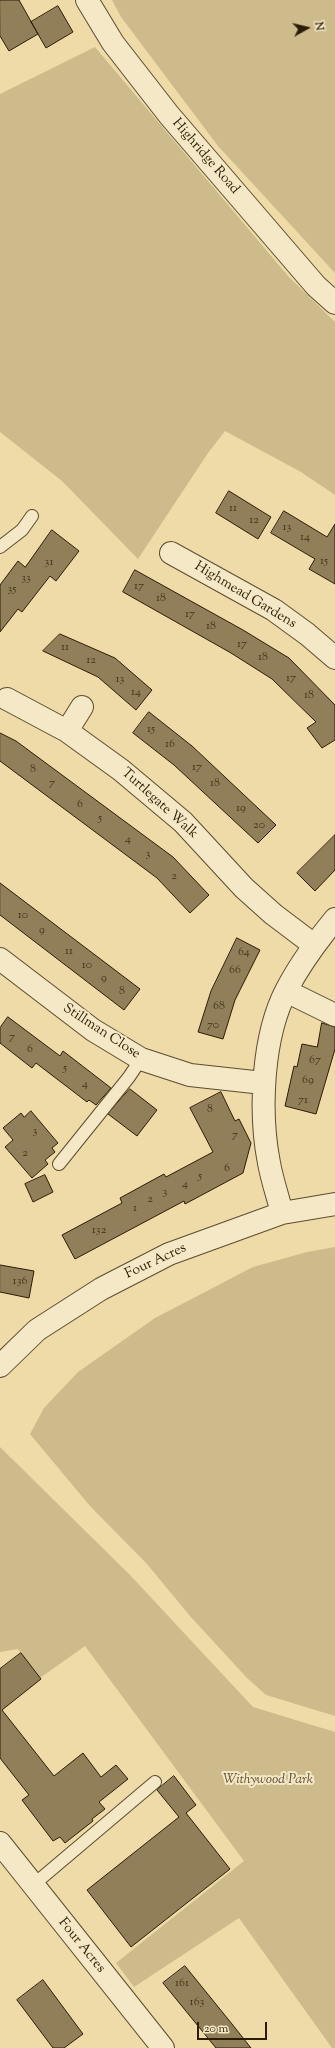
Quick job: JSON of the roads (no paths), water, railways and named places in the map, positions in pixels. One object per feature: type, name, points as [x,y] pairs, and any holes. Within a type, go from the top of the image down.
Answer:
[{"type":"street","name":"Highridge Road","points":[[87,0],[113,43],[170,115],[316,286],[335,303]]},
{"type":"street","name":"Highmead Gardens","points":[[171,553],[274,610],[307,634],[335,658]]},
{"type":"street","name":"Turtlegate Walk","points":[[6,699],[67,731],[121,770],[183,822],[244,888],[273,914],[314,945]]},
{"type":"street","points":[[67,731],[82,707]]},
{"type":"street","points":[[282,1213],[269,1164],[263,1120],[263,1083],[274,1025],[286,991],[314,945],[335,919]]},
{"type":"street","name":"Stillman Close","points":[[0,959],[93,1030],[141,1059],[190,1075],[263,1083]]},
{"type":"street","points":[[286,991],[335,1015]]},
{"type":"street","name":"Four Acres","points":[[1,1364],[37,1330],[101,1289],[169,1254],[282,1213],[335,1204]]},
{"type":"street","name":"Four Acres","points":[[0,1844],[32,1886],[163,2048]]},
{"type":"lane","points":[[0,548],[22,530],[32,516]]},
{"type":"lane","points":[[59,1164],[129,1077],[141,1059]]},
{"type":"lane","points":[[32,1886],[155,1782]]},
{"type":"park label","name":"Withywood Park","points":[[268,1781]]}]
